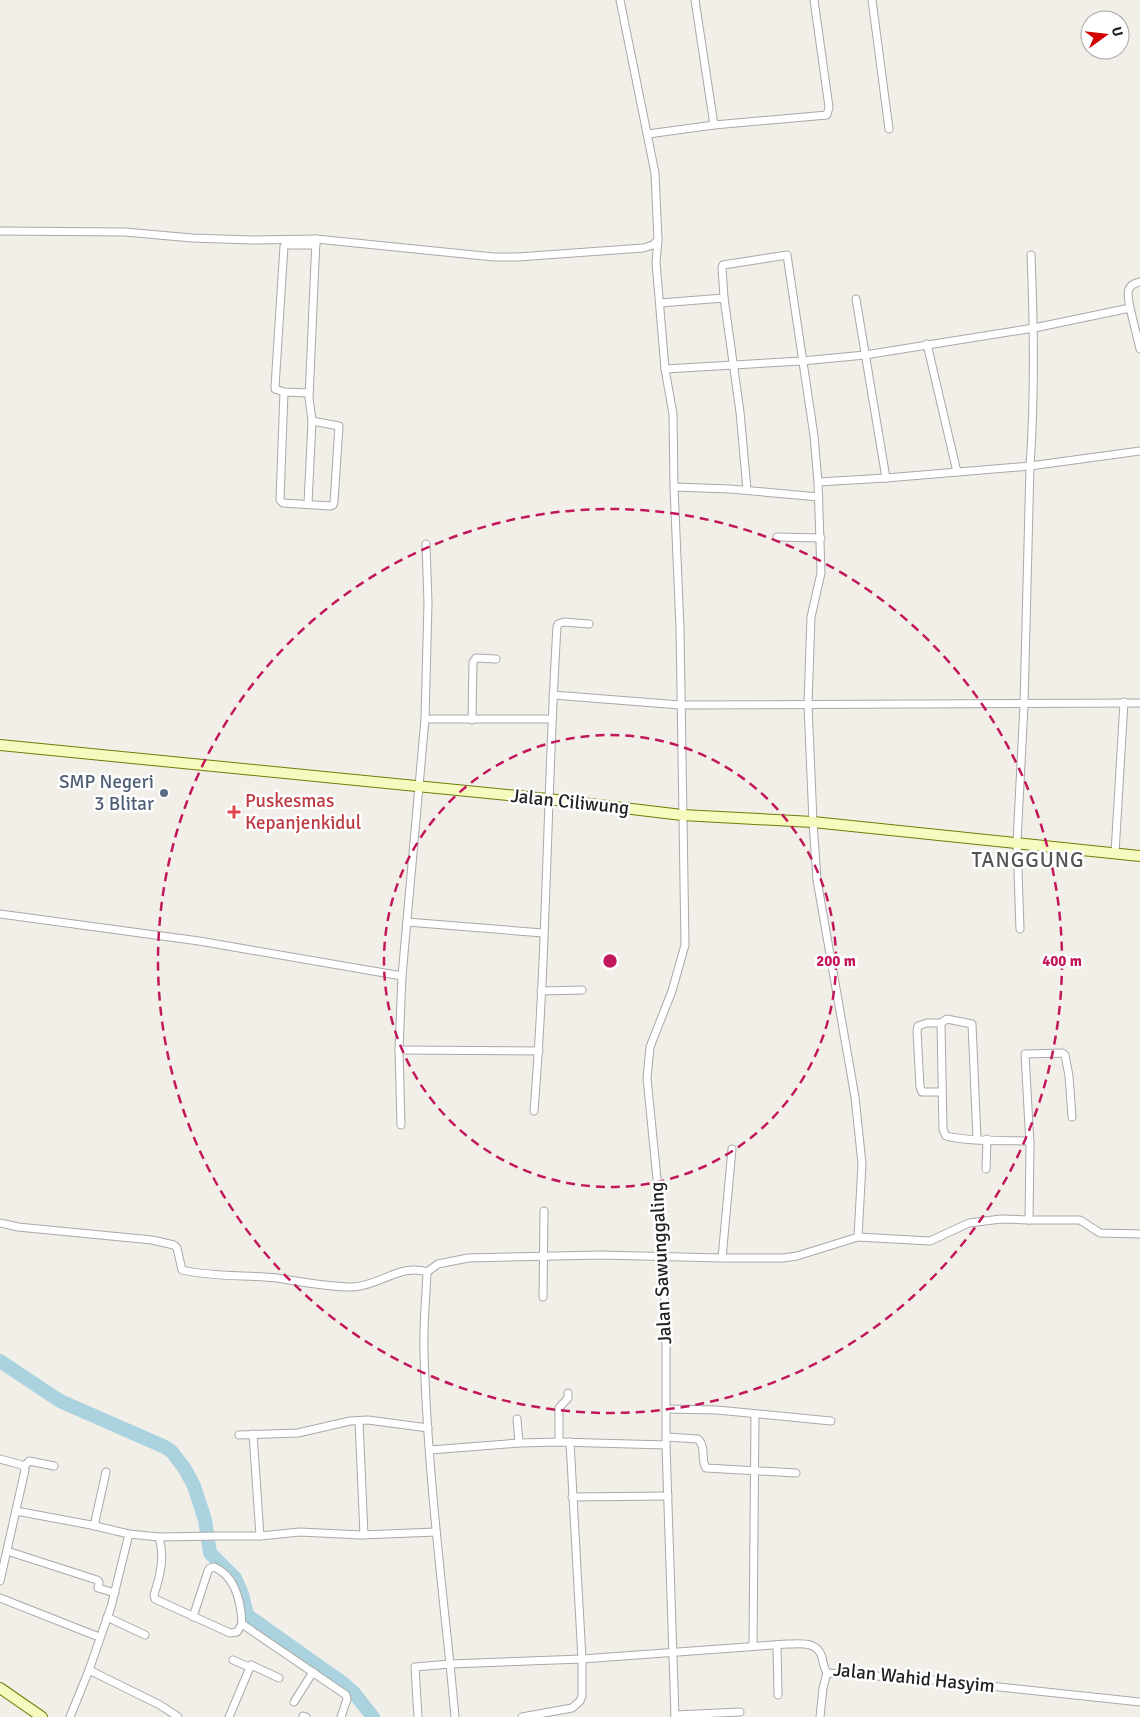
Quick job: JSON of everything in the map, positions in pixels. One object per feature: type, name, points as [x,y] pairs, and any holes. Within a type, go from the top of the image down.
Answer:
[{"type":"main road","name":"Jalan Ciliwung","points":[[0,745],[548,799],[682,815],[813,822],[1140,856]]},
{"type":"main road","points":[[0,1688],[32,1714],[42,1717]]},
{"type":"street","name":"Jalan Sawunggaling","points":[[620,0],[655,173],[658,240],[656,262],[665,369],[673,414],[680,628],[685,945],[672,991],[650,1047],[647,1063],[659,1199],[665,1321],[667,1368],[666,1441],[675,1716]]},
{"type":"street","points":[[694,0],[714,125]]},
{"type":"street","points":[[648,134],[714,125],[824,116],[828,113],[829,107],[814,0]]},
{"type":"street","points":[[872,0],[889,129]]},
{"type":"street","points":[[0,231],[125,232],[192,238],[316,242],[494,257],[644,248],[653,245],[658,240]]},
{"type":"street","points":[[309,396],[284,395],[275,387],[284,246],[316,242]]},
{"type":"street","points":[[308,504],[312,421],[309,396],[316,242]]},
{"type":"street","points":[[644,248],[656,262]]},
{"type":"street","points":[[747,490],[740,412],[724,298],[722,267],[723,265],[787,255],[814,436],[821,538],[821,573],[812,617],[808,704],[817,880],[855,1097],[862,1164],[858,1237]]},
{"type":"street","points":[[1020,929],[1016,842],[1024,705],[1030,466],[1034,402],[1034,328],[1031,256]]},
{"type":"street","points":[[1140,282],[1134,283],[1129,287],[1127,293],[1140,349]]},
{"type":"street","points":[[660,303],[724,298]]},
{"type":"street","points":[[856,299],[886,478]]},
{"type":"street","points":[[665,369],[802,361],[865,354],[1034,328],[1130,308]]},
{"type":"street","points":[[928,344],[957,472]]},
{"type":"street","points":[[284,395],[280,500],[283,503],[333,505],[339,426],[312,421]]},
{"type":"street","points":[[818,482],[1030,466],[1140,451]]},
{"type":"street","points":[[674,487],[747,490],[818,497]]},
{"type":"street","points":[[776,537],[821,538]]},
{"type":"street","points":[[401,1125],[399,1050],[402,976],[425,719],[428,603],[426,544]]},
{"type":"street","points":[[534,1111],[539,1051],[548,799],[558,624],[564,622],[589,624]]},
{"type":"street","points":[[472,720],[473,662],[476,658],[496,659]]},
{"type":"street","points":[[553,695],[680,705],[1140,703]]},
{"type":"street","points":[[1116,853],[1124,702]]},
{"type":"street","points":[[425,719],[552,719]]},
{"type":"street","points":[[0,914],[199,941],[402,976]]},
{"type":"street","points":[[407,922],[544,933]]},
{"type":"street","points":[[541,991],[582,990]]},
{"type":"street","points":[[942,1092],[922,1092],[920,1087],[918,1026],[941,1023],[947,1019],[972,1024],[977,1139]]},
{"type":"street","points":[[941,1023],[943,1130],[946,1136],[954,1138],[1030,1141]]},
{"type":"street","points":[[399,1050],[539,1051]]},
{"type":"street","points":[[1029,1220],[1030,1141],[1025,1054],[1062,1053],[1065,1055],[1069,1076],[1072,1117]]},
{"type":"street","points":[[986,1169],[987,1139]]},
{"type":"street","points":[[722,1258],[732,1149]]},
{"type":"street","points":[[543,1297],[544,1211]]},
{"type":"street","points":[[427,1272],[438,1264],[468,1258],[662,1256],[783,1258],[797,1256],[858,1237],[930,1241],[969,1222],[1000,1220],[1080,1220],[1100,1233],[1140,1234]]},
{"type":"street","points":[[0,1223],[18,1227],[152,1240],[174,1245],[177,1248],[180,1267],[186,1271],[277,1278],[328,1286],[354,1287],[369,1284],[406,1271],[416,1269],[427,1272]]},
{"type":"street","points":[[427,1272],[424,1352],[428,1428],[436,1532],[455,1717]]},
{"type":"street","points":[[559,1442],[559,1408],[568,1398],[568,1392]]},
{"type":"street","points":[[667,1409],[717,1410],[831,1421]]},
{"type":"street","points":[[753,1646],[755,1415]]},
{"type":"street","points":[[517,1419],[519,1443]]},
{"type":"street","points":[[239,1435],[310,1432],[339,1422],[359,1420],[428,1428]]},
{"type":"street","points":[[359,1420],[364,1535]]},
{"type":"street","points":[[253,1434],[260,1536]]},
{"type":"street","points":[[430,1450],[519,1443],[698,1439],[702,1443],[704,1450],[703,1462],[706,1468],[796,1473]]},
{"type":"street","points":[[522,1717],[572,1708],[580,1701],[582,1659],[570,1442]]},
{"type":"street","points":[[0,1458],[24,1467]]},
{"type":"street","points":[[0,1581],[24,1467],[29,1461],[54,1466]]},
{"type":"street","points":[[94,1526],[106,1472]]},
{"type":"street","points":[[572,1497],[668,1496]]},
{"type":"street","points":[[16,1511],[129,1534],[158,1537],[260,1536],[300,1532],[364,1535],[436,1532]]},
{"type":"street","points":[[70,1717],[89,1670],[115,1593],[129,1534]]},
{"type":"street","points":[[158,1537],[162,1564],[155,1598],[193,1617],[233,1634],[239,1631],[242,1624],[241,1606],[236,1591],[226,1576],[214,1567],[210,1568],[193,1617]]},
{"type":"street","points":[[7,1552],[97,1580],[99,1582],[98,1588],[115,1593]]},
{"type":"street","points":[[0,1598],[100,1637]]},
{"type":"street","points":[[107,1617],[145,1636]]},
{"type":"street","points":[[242,1624],[346,1695],[341,1717]]},
{"type":"street","name":"Jalan Wahid Hasyim","points":[[418,1717],[415,1667],[582,1659],[753,1646],[809,1644],[816,1647],[820,1652],[827,1673],[924,1679],[1140,1702]]},
{"type":"street","points":[[777,1645],[778,1695]]},
{"type":"street","points":[[233,1660],[249,1667]]},
{"type":"street","points":[[229,1717],[249,1667],[252,1664],[279,1678]]},
{"type":"street","points":[[89,1670],[160,1705],[178,1717]]},
{"type":"street","points":[[294,1702],[313,1672]]},
{"type":"street","points":[[820,1717],[823,1688],[827,1673]]},
{"type":"street","points":[[675,1716],[740,1712]]},
{"type":"waterway","points":[[0,1361],[60,1401],[165,1447],[172,1452],[185,1469],[194,1486],[205,1520],[210,1553],[235,1578],[242,1594],[247,1615],[344,1684],[354,1693],[373,1717]]},
{"type":"place","name":"SMP Negeri 3 Blitar","points":[[164,793]]},
{"type":"place","name":"Puskesmas Kepanjenkidul","points":[[234,812]]},
{"type":"district","name":"TANGGUNG","points":[[1028,860]]}]
